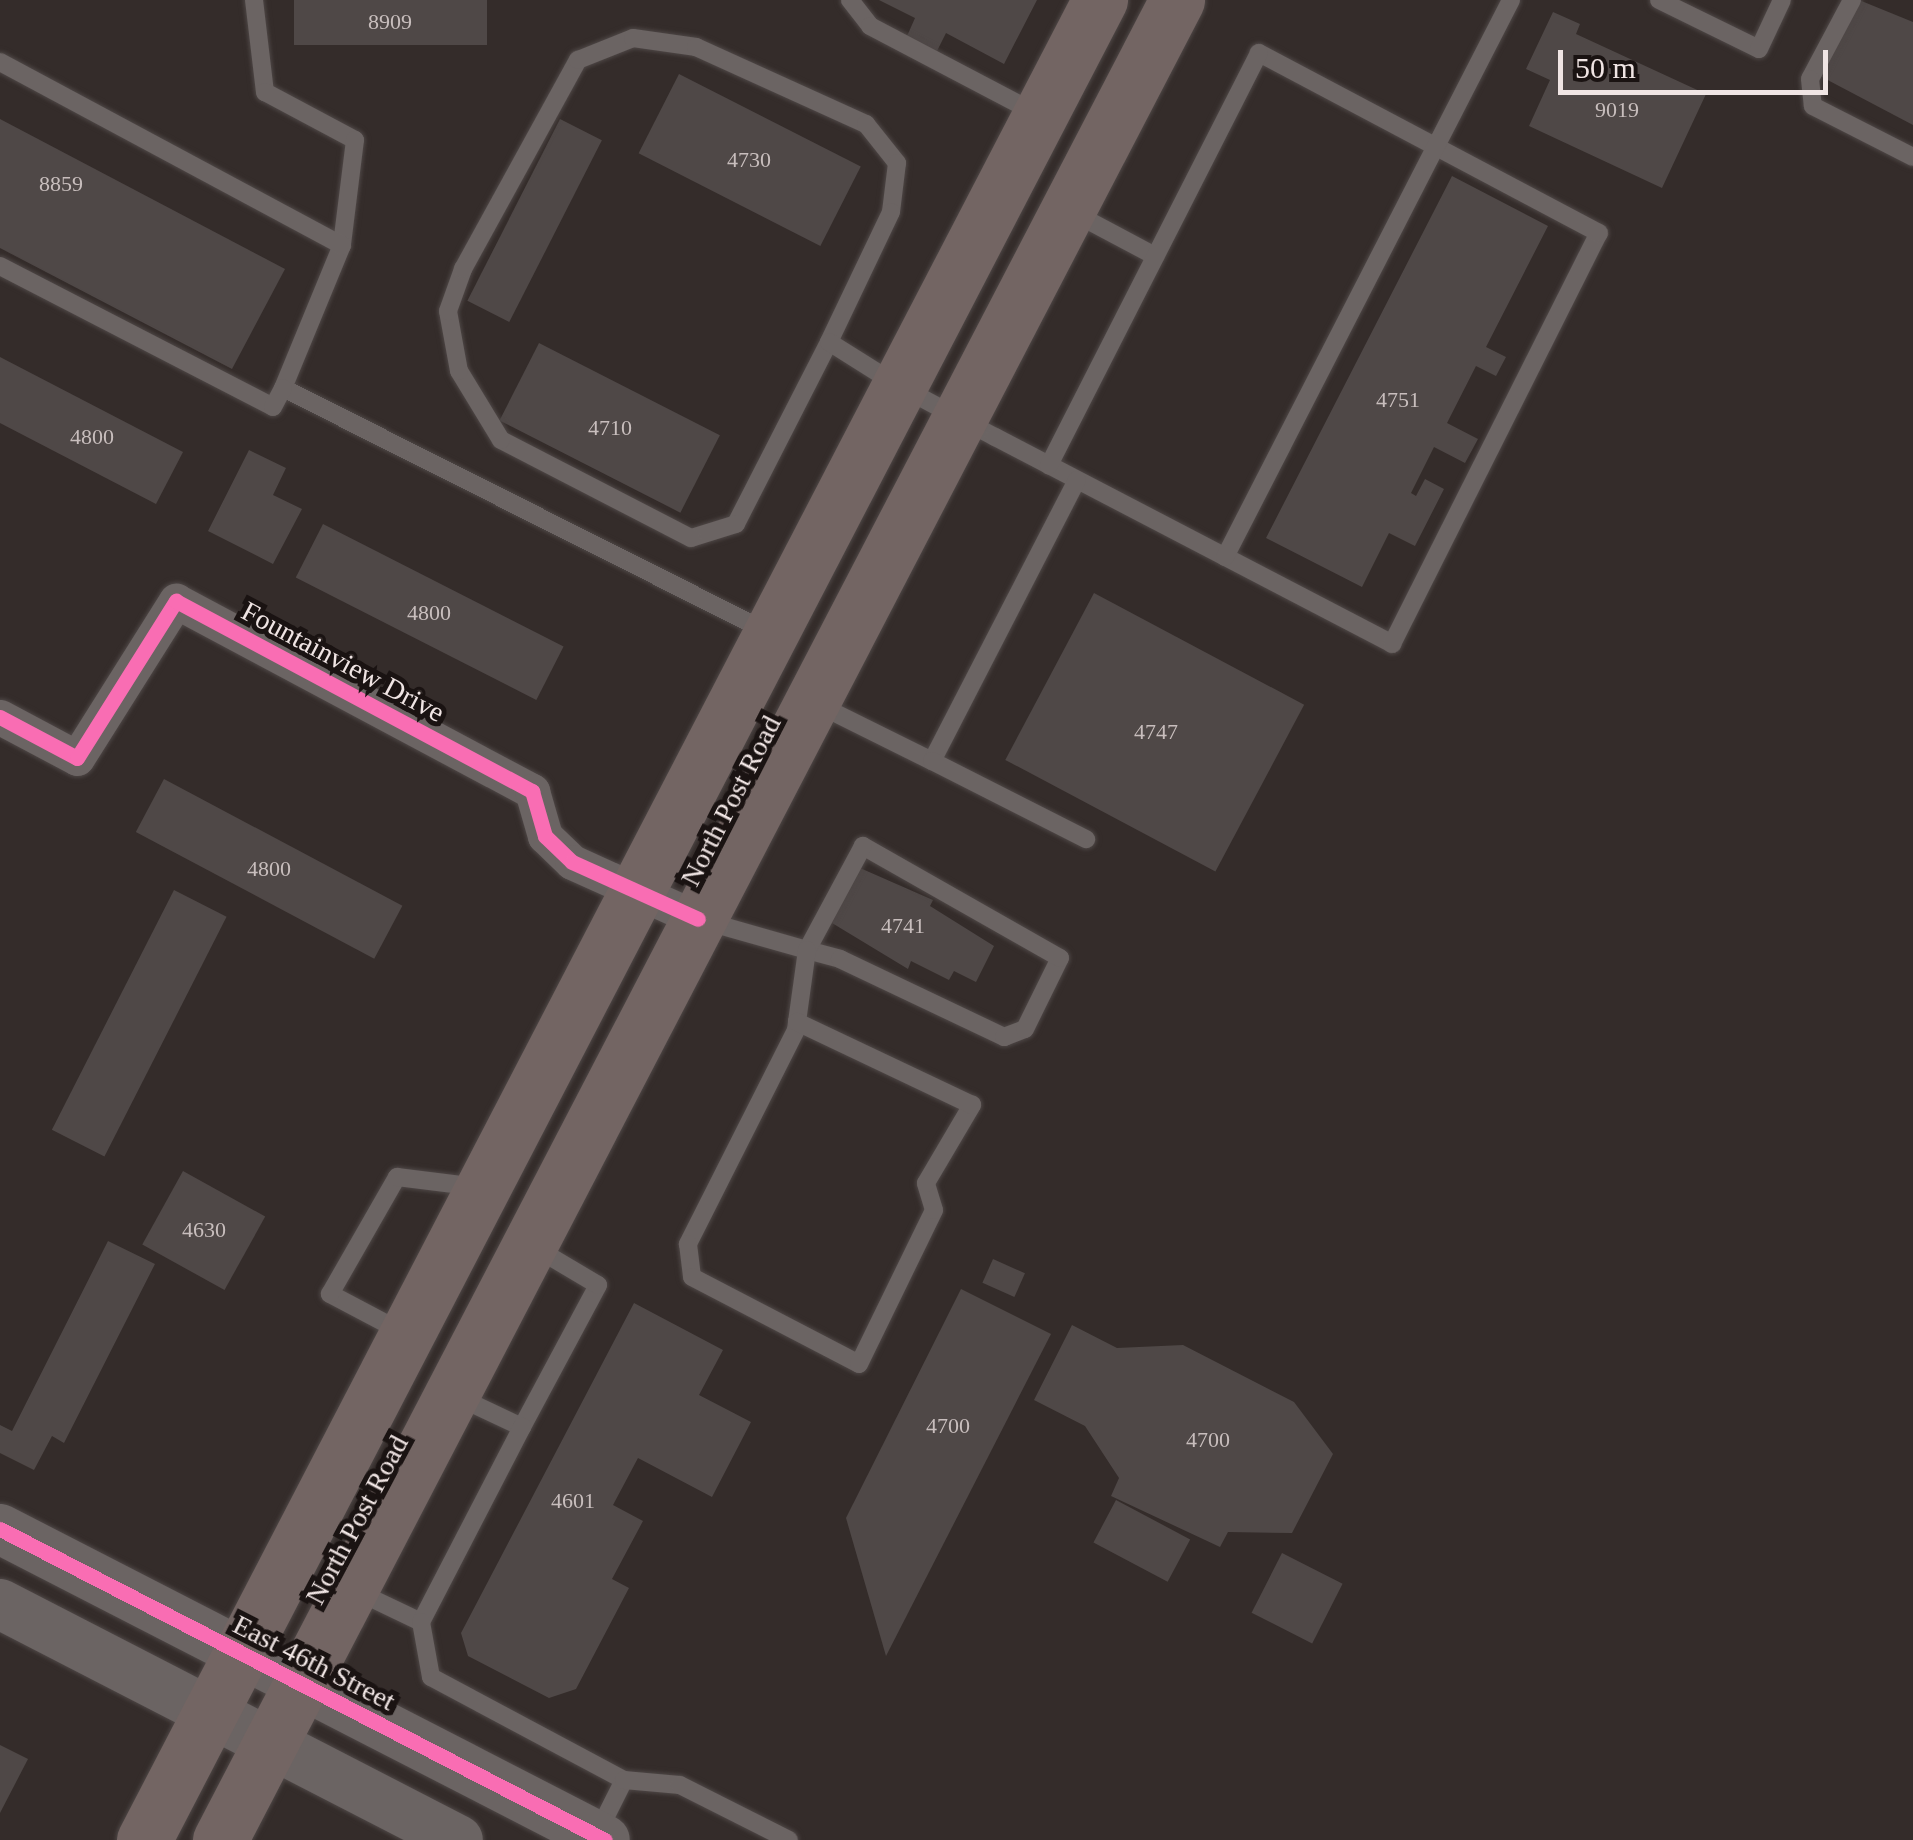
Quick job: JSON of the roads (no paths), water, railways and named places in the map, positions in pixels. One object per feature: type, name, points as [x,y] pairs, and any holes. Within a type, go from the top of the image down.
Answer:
[{"type":"main road","name":"North Post Road","points":[[144,1840],[1100,0]]},
{"type":"main road","name":"North Post Road","points":[[220,1840],[1177,0]]},
{"type":"street","name":"Fountainview Drive","points":[[0,717],[77,758],[176,601],[532,791],[545,836],[572,862],[634,896],[698,919]]},
{"type":"street","name":"East 46th Street","points":[[0,1530],[600,1838]]},
{"type":"street","points":[[0,1604],[458,1840]]},
{"type":"lane","points":[[0,266],[272,407],[342,244],[355,140],[266,92],[254,0]]},
{"type":"lane","points":[[850,0],[870,26],[1040,115]]},
{"type":"lane","points":[[1226,557],[1511,0]]},
{"type":"lane","points":[[1658,0],[1759,49],[1782,0]]},
{"type":"lane","points":[[1852,0],[1810,79],[1812,106],[1913,157]]},
{"type":"lane","points":[[633,38],[696,47],[866,124],[898,163],[891,212],[829,342],[736,524],[691,538],[501,440],[459,370],[448,311],[463,269],[578,60],[633,38]]},
{"type":"lane","points":[[829,342],[960,419],[1050,466],[1226,557],[1392,644],[1599,233],[1259,52],[1050,466]]},
{"type":"lane","points":[[0,62],[342,244]]},
{"type":"lane","points":[[1069,210],[1156,256]]},
{"type":"lane","points":[[283,388],[770,634]]},
{"type":"lane","points":[[932,762],[1077,480]]},
{"type":"lane","points":[[811,701],[1086,839]]},
{"type":"lane","points":[[698,919],[807,950],[1004,1036],[1025,1030],[1060,958],[863,846],[807,950],[797,1022],[688,1244],[692,1277],[859,1364],[934,1210],[926,1183],[972,1105],[797,1022]]},
{"type":"lane","points":[[406,1334],[330,1294],[396,1177],[483,1188]]},
{"type":"lane","points":[[529,1244],[598,1285],[421,1622],[431,1677],[624,1780],[680,1785],[789,1840]]},
{"type":"lane","points":[[452,1394],[522,1427]]},
{"type":"lane","points":[[349,1588],[421,1622]]},
{"type":"lane","points":[[600,1838],[624,1780]]}]
